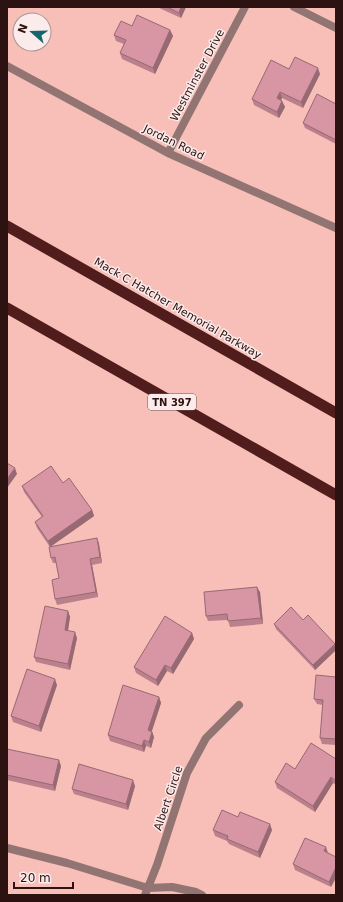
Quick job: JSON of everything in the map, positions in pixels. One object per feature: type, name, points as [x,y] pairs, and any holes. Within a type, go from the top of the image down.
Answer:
[{"type":"highway","name":"Mack C Hatcher Memorial Parkway","points":[[7,226],[336,413]]},
{"type":"highway","name":"TN 397","points":[[7,308],[336,495]]},
{"type":"street","name":"Westminster Drive","points":[[168,153],[245,7]]},
{"type":"street","points":[[294,7],[336,28]]},
{"type":"street","name":"Jordan Road","points":[[7,66],[168,153],[336,228]]},
{"type":"street","name":"Albert Circle","points":[[147,892],[187,773],[206,738],[239,705]]},
{"type":"street","points":[[7,848],[67,863],[155,895]]},
{"type":"street","points":[[147,892],[172,887],[197,894]]},
{"type":"building","points":[[167,7],[181,7],[179,13]]},
{"type":"building","points":[[137,15],[170,30],[153,68],[120,53],[126,40],[114,35],[121,21],[132,26]]},
{"type":"building","points":[[295,57],[318,68],[301,102],[280,92],[277,98],[282,101],[277,112],[252,99],[271,60],[289,69]]},
{"type":"building","points":[[317,94],[336,104],[336,140],[303,123]]},
{"type":"building","points":[[7,463],[15,468],[7,479]]},
{"type":"building","points":[[51,466],[63,483],[69,478],[92,510],[48,541],[35,522],[43,516],[22,486]]},
{"type":"building","points":[[97,538],[100,557],[90,559],[96,592],[55,599],[52,580],[59,578],[55,557],[51,558],[49,547]]},
{"type":"building","points":[[257,587],[261,618],[228,621],[227,614],[206,616],[204,592]]},
{"type":"building","points":[[45,606],[68,611],[65,630],[75,632],[68,664],[34,657]]},
{"type":"building","points":[[291,607],[303,620],[308,615],[335,644],[313,665],[274,624]]},
{"type":"building","points":[[165,616],[192,633],[171,668],[165,665],[156,680],[134,667]]},
{"type":"building","points":[[27,669],[55,679],[39,726],[11,716]]},
{"type":"building","points":[[316,675],[336,677],[336,739],[320,738],[323,700],[314,699]]},
{"type":"building","points":[[123,685],[159,697],[148,730],[152,732],[149,742],[144,740],[142,746],[108,735]]},
{"type":"building","points":[[311,743],[336,759],[336,781],[331,777],[313,806],[275,782],[286,763],[295,769]]},
{"type":"building","points":[[7,749],[59,760],[53,785],[7,775]]},
{"type":"building","points":[[79,764],[133,780],[126,804],[72,789]]},
{"type":"building","points":[[222,810],[238,817],[240,812],[270,824],[258,852],[227,839],[228,836],[213,830]]},
{"type":"building","points":[[305,838],[326,847],[324,851],[336,857],[336,867],[329,882],[293,864]]}]
